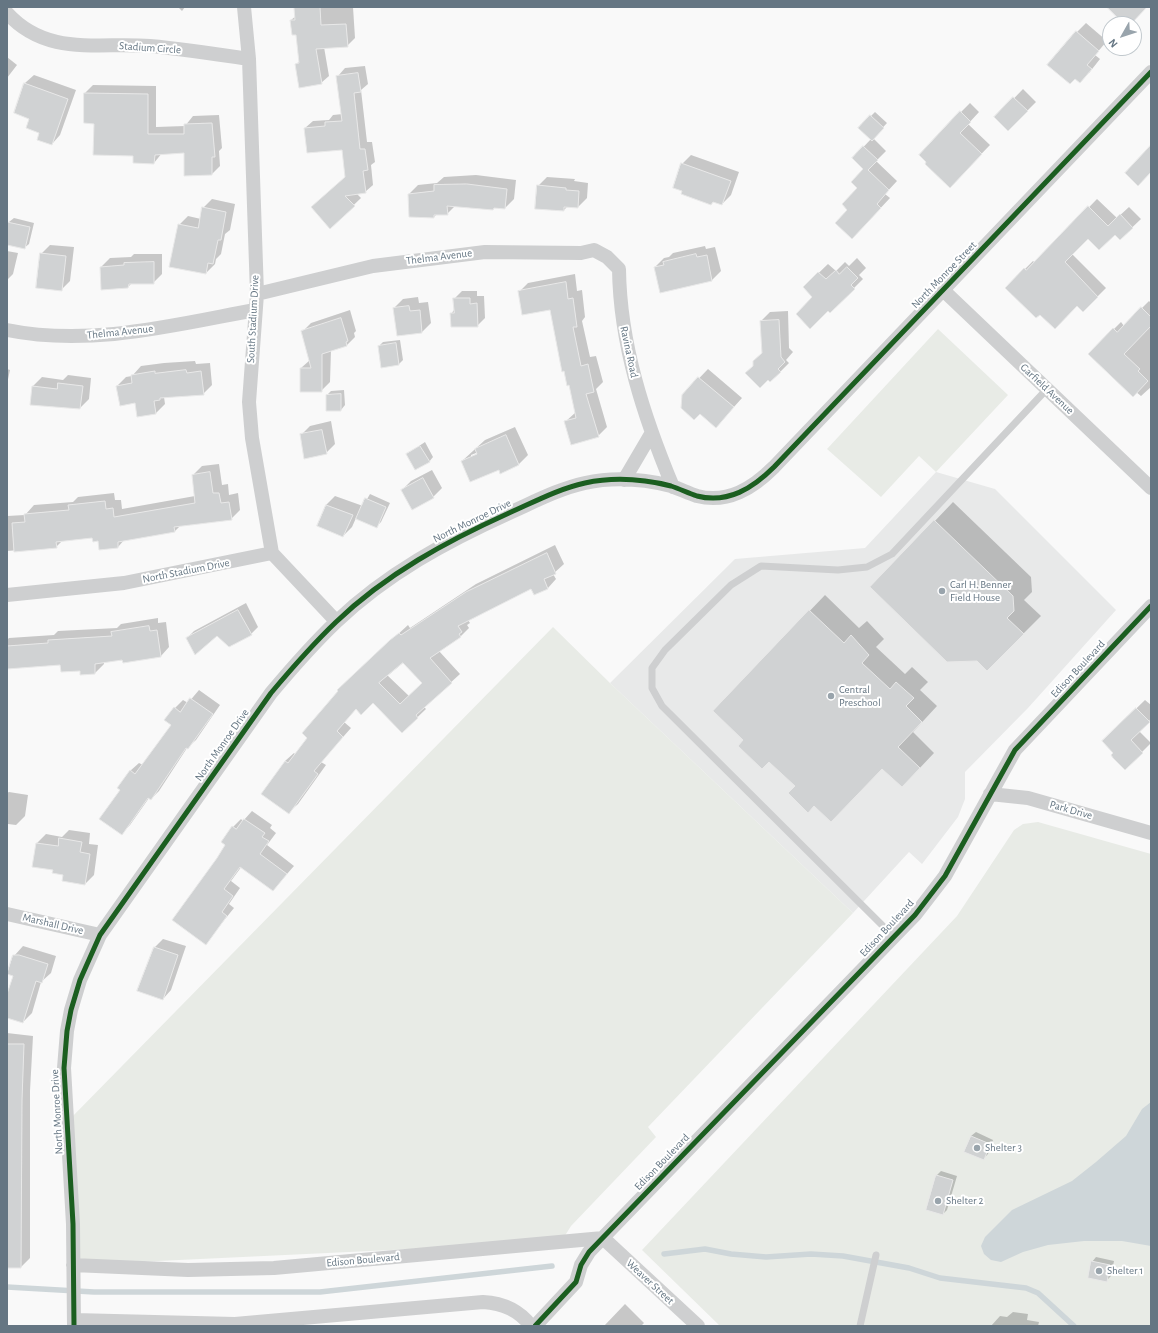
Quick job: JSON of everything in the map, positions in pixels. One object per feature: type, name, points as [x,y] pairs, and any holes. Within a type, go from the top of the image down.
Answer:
[{"type":"street","points":[[244,7],[249,59]]},
{"type":"street","name":"Stadium Circle","points":[[7,14],[29,32],[49,41],[70,45],[139,45],[249,59]]},
{"type":"street","name":"South Stadium Drive","points":[[249,59],[257,294],[250,390],[252,438],[272,554]]},
{"type":"street","name":"North Monroe Street","points":[[749,489],[774,467],[1151,72]]},
{"type":"street","name":"Thelma Avenue","points":[[257,294],[373,266],[485,252],[581,253],[594,250],[606,256],[619,269]]},
{"type":"street","name":"Ravina Road","points":[[619,269],[624,329],[635,382],[651,434],[673,487]]},
{"type":"street","name":"Garfield Avenue","points":[[943,290],[1151,488]]},
{"type":"street","name":"Thelma Avenue","points":[[7,330],[46,335],[111,335],[133,333],[255,310]]},
{"type":"street","points":[[624,480],[651,434]]},
{"type":"street","name":"North Monroe Drive","points":[[73,1319],[73,1224],[64,1068],[67,1031],[71,1010],[82,974],[100,935],[271,693],[303,655],[336,621],[380,586],[409,566],[467,532],[562,490],[585,483],[624,480],[651,482],[673,487],[697,496],[711,498],[730,496],[749,489]]},
{"type":"street","points":[[272,554],[336,621]]},
{"type":"street","name":"North Stadium Drive","points":[[7,595],[124,583],[272,554]]},
{"type":"street","name":"Edison Boulevard","points":[[73,1271],[274,1268],[603,1238],[893,936],[915,915],[945,876],[1015,750],[1151,606]]},
{"type":"street","name":"Park Drive","points":[[990,794],[1028,798],[1151,833]]},
{"type":"street","name":"Marshall Drive","points":[[7,914],[100,935]]},
{"type":"street","points":[[535,1326],[576,1282],[585,1258],[603,1238]]},
{"type":"street","name":"Weaver Street","points":[[603,1238],[698,1326]]},
{"type":"street","points":[[73,1319],[235,1324],[483,1302],[498,1304],[511,1309],[521,1315],[531,1326]]},
{"type":"lane","points":[[893,936],[662,706],[652,688],[652,668],[665,650],[731,585],[761,566],[838,570],[867,567],[892,554],[1047,389]]},
{"type":"lane","points":[[860,1326],[876,1255]]},
{"type":"shaded area","points":[[938,329],[1008,395],[936,472],[919,456],[881,497],[827,449]]},
{"type":"shaded area","name":"Central Preschool","points":[[936,472],[995,489],[1116,610],[1028,708],[965,772],[965,799],[958,817],[922,864],[909,852],[853,913],[610,683],[735,559],[865,548]]},
{"type":"shaded area","points":[[553,627],[610,683],[853,913],[648,1127],[656,1137],[571,1226],[561,1242],[73,1265],[68,1121]]},
{"type":"shaded area","points":[[1038,822],[1151,854],[1151,1326],[720,1326],[642,1250],[957,916],[1014,830],[1023,824]]},
{"type":"shaded area","points":[[1151,1102],[1151,1246],[1122,1241],[1084,1241],[1048,1245],[1023,1252],[1001,1262],[991,1260],[984,1254],[981,1246],[985,1237],[1012,1210],[1072,1181],[1126,1136],[1142,1109]]},
{"type":"building","points":[[320,7],[321,25],[346,24],[348,47],[316,49],[322,84],[299,88],[295,64],[299,63],[296,35],[292,35],[290,20],[295,20],[294,8]]},
{"type":"building","points":[[1107,7],[1147,7],[1139,16],[1116,16]]},
{"type":"building","points":[[1076,31],[1099,51],[1087,65],[1092,69],[1080,83],[1075,79],[1070,84],[1047,65]]},
{"type":"building","points":[[358,73],[361,92],[354,93],[360,149],[365,149],[368,170],[363,171],[366,193],[345,196],[355,206],[330,229],[311,207],[345,177],[342,150],[307,153],[304,128],[325,126],[325,122],[342,121],[336,76]]},
{"type":"building","points":[[24,83],[68,99],[52,145],[37,140],[39,133],[26,128],[29,119],[14,113]]},
{"type":"building","points":[[84,93],[148,94],[148,134],[184,134],[184,124],[212,123],[215,157],[212,157],[212,175],[184,176],[184,153],[155,155],[154,164],[133,163],[133,156],[93,155],[94,124],[84,123]]},
{"type":"building","points":[[1013,97],[1028,111],[1008,131],[994,117]]},
{"type":"building","points":[[960,111],[971,122],[960,133],[982,154],[950,188],[925,164],[926,162],[919,155]]},
{"type":"building","points":[[870,115],[884,128],[872,141],[858,128]]},
{"type":"building","points":[[1151,145],[1151,172],[1138,186],[1125,173]]},
{"type":"building","points":[[863,146],[878,160],[868,170],[889,190],[877,204],[881,208],[852,239],[835,223],[847,210],[842,204],[857,188],[851,182],[863,169],[852,158]]},
{"type":"building","points":[[681,163],[731,181],[722,205],[713,202],[711,205],[681,194],[682,191],[673,188]]},
{"type":"building","points":[[467,184],[507,189],[505,209],[494,208],[493,210],[447,206],[448,215],[434,215],[434,218],[409,217],[408,194],[434,191],[434,185]]},
{"type":"building","points":[[537,185],[579,191],[578,208],[564,207],[564,211],[535,209]]},
{"type":"building","points":[[1088,206],[1108,226],[1120,214],[1133,228],[1120,240],[1115,235],[1099,250],[1088,239],[1065,262],[1098,297],[1083,312],[1077,306],[1055,329],[1040,315],[1036,318],[1005,288],[1024,268],[1026,270]]},
{"type":"building","points":[[202,207],[226,212],[221,240],[218,240],[213,264],[208,263],[206,274],[169,267],[178,224],[198,228]]},
{"type":"building","points":[[7,222],[30,227],[25,249],[7,245]]},
{"type":"building","points":[[40,253],[66,256],[62,291],[36,288]]},
{"type":"building","points":[[696,254],[697,257],[707,255],[712,281],[660,293],[654,267],[664,265],[663,262]]},
{"type":"building","points":[[154,262],[154,284],[129,284],[128,288],[101,290],[100,267],[124,265],[124,263]]},
{"type":"building","points":[[847,267],[858,278],[851,285],[855,289],[830,313],[828,311],[810,329],[796,314],[812,297],[803,287],[818,272],[826,279],[836,270],[839,274]]},
{"type":"building","points":[[566,282],[568,299],[573,298],[577,327],[573,327],[581,366],[588,364],[594,392],[586,394],[599,437],[571,445],[564,421],[576,418],[569,385],[567,386],[564,371],[562,372],[550,310],[522,315],[518,291]]},
{"type":"building","points":[[453,298],[470,298],[470,304],[477,303],[478,327],[451,327],[450,313],[454,313]]},
{"type":"building","points":[[409,306],[410,311],[420,310],[422,333],[397,336],[393,308]]},
{"type":"building","points":[[1141,307],[1151,317],[1151,326],[1124,354],[1140,369],[1138,371],[1148,381],[1133,397],[1088,354],[1113,328],[1117,332]]},
{"type":"building","points":[[341,318],[348,341],[346,342],[347,346],[322,354],[322,392],[300,392],[300,368],[311,368],[301,331]]},
{"type":"building","points":[[779,320],[781,357],[785,362],[778,369],[781,372],[770,382],[768,380],[760,388],[745,373],[753,366],[753,361],[762,353],[760,321]]},
{"type":"building","points":[[396,343],[399,365],[381,368],[378,346]]},
{"type":"building","points":[[186,370],[187,373],[201,371],[204,395],[160,398],[160,400],[154,401],[156,414],[137,417],[135,403],[120,406],[116,386],[132,383],[131,375],[155,371],[155,373]]},
{"type":"building","points":[[698,377],[734,407],[716,428],[700,414],[694,420],[681,408],[682,395]]},
{"type":"building","points":[[58,383],[83,386],[80,409],[30,405],[32,386],[57,389]]},
{"type":"building","points":[[341,394],[341,411],[326,411],[326,395]]},
{"type":"building","points":[[322,430],[327,454],[304,459],[300,434]]},
{"type":"building","points":[[506,435],[519,465],[500,474],[499,470],[470,482],[461,461],[477,454],[475,449]]},
{"type":"building","points":[[420,446],[430,462],[415,470],[406,454]]},
{"type":"building","points":[[210,472],[213,493],[219,493],[221,503],[229,502],[232,520],[174,527],[175,532],[118,542],[118,548],[99,550],[98,541],[93,542],[92,538],[56,542],[57,548],[14,552],[12,523],[25,522],[24,514],[69,510],[68,505],[105,501],[106,509],[113,508],[114,517],[195,503],[192,475]]},
{"type":"building","points":[[423,478],[434,498],[412,510],[401,490]]},
{"type":"building","points":[[365,498],[386,507],[377,528],[356,519]]},
{"type":"building","points":[[326,505],[353,515],[343,537],[317,526]]},
{"type":"building","name":"Carl H. Benner Field House","points":[[934,520],[1013,596],[1014,611],[1007,618],[1024,634],[987,671],[977,661],[947,662],[870,587]]},
{"type":"building","points":[[547,553],[556,574],[544,579],[548,589],[534,595],[531,589],[458,626],[462,632],[459,634],[461,637],[430,658],[452,683],[416,715],[418,718],[402,733],[373,703],[361,715],[356,709],[337,731],[343,737],[314,771],[318,774],[289,814],[261,794],[285,761],[288,763],[307,738],[302,733],[338,691],[337,690],[399,633],[401,635],[466,592]],"holes":[[[403,663],[422,683],[400,704],[379,683]]]},
{"type":"building","points":[[238,610],[252,635],[229,647],[217,636],[195,655],[186,638]]},
{"type":"building","points":[[809,610],[844,643],[851,635],[869,655],[862,663],[890,689],[896,682],[914,698],[906,706],[922,722],[898,747],[920,768],[902,787],[882,769],[831,822],[814,806],[808,813],[788,793],[795,786],[769,762],[762,769],[738,746],[743,740],[713,711]]},
{"type":"building","points":[[149,626],[150,631],[157,630],[161,657],[123,663],[122,660],[95,664],[95,674],[80,675],[80,671],[61,672],[60,665],[7,669],[7,646],[48,643],[48,640],[112,636],[111,632]]},
{"type":"building","points":[[190,698],[213,714],[188,749],[186,748],[151,800],[148,798],[122,835],[99,819],[120,790],[117,788],[130,770],[135,774],[171,725],[164,720],[174,707],[180,712]]},
{"type":"building","points":[[1136,708],[1150,722],[1131,740],[1143,753],[1125,770],[1113,758],[1111,755],[1113,753],[1102,741]]},
{"type":"building","points":[[244,819],[265,833],[262,837],[269,841],[260,854],[287,874],[273,891],[240,867],[224,889],[233,896],[222,912],[227,916],[206,945],[172,920],[217,858],[225,845],[221,842],[232,826],[236,829]]},
{"type":"building","points":[[59,838],[82,842],[80,852],[90,854],[85,885],[62,881],[63,875],[52,873],[53,870],[32,867],[36,843],[58,846]]},
{"type":"building","points":[[154,947],[178,955],[163,1000],[137,991]]},
{"type":"building","points":[[13,955],[19,955],[48,964],[42,983],[36,981],[23,1023],[7,1018],[7,994],[13,976],[7,974]]},
{"type":"building","points":[[7,1044],[24,1044],[22,1100],[21,1268],[7,1268]]},
{"type":"building","name":"Shelter 3","points":[[971,1136],[990,1144],[984,1160],[964,1152]]},
{"type":"building","name":"Shelter 2","points":[[936,1175],[953,1180],[943,1215],[926,1210]]},
{"type":"building","name":"Shelter 1","points":[[1091,1261],[1110,1265],[1107,1282],[1088,1278]]},
{"type":"waterway","points":[[664,1254],[705,1249],[731,1254],[766,1257],[811,1254],[843,1256],[909,1268],[940,1278],[1026,1288],[1038,1293],[1074,1326]]},
{"type":"waterway","points":[[7,1287],[94,1292],[320,1292],[552,1266]]},
{"type":"cycle path","points":[[74,1326],[73,1224],[64,1068],[67,1031],[71,1010],[80,980],[100,935],[271,693],[287,674],[336,622],[355,605],[396,574],[463,535],[556,492],[585,483],[617,479],[650,482],[671,486],[697,496],[708,498],[729,496],[749,488],[774,467],[1151,72]]},
{"type":"cycle path","points":[[535,1326],[576,1282],[581,1265],[589,1252],[915,915],[945,876],[1015,750],[1151,606]]},
{"type":"place","name":"Carl H. Benner Field House","points":[[942,591]]},
{"type":"place","name":"Central Preschool","points":[[831,696]]},
{"type":"place","name":"Shelter 3","points":[[977,1148]]},
{"type":"place","name":"Shelter 2","points":[[938,1201]]},
{"type":"place","name":"Shelter 1","points":[[1099,1271]]}]
